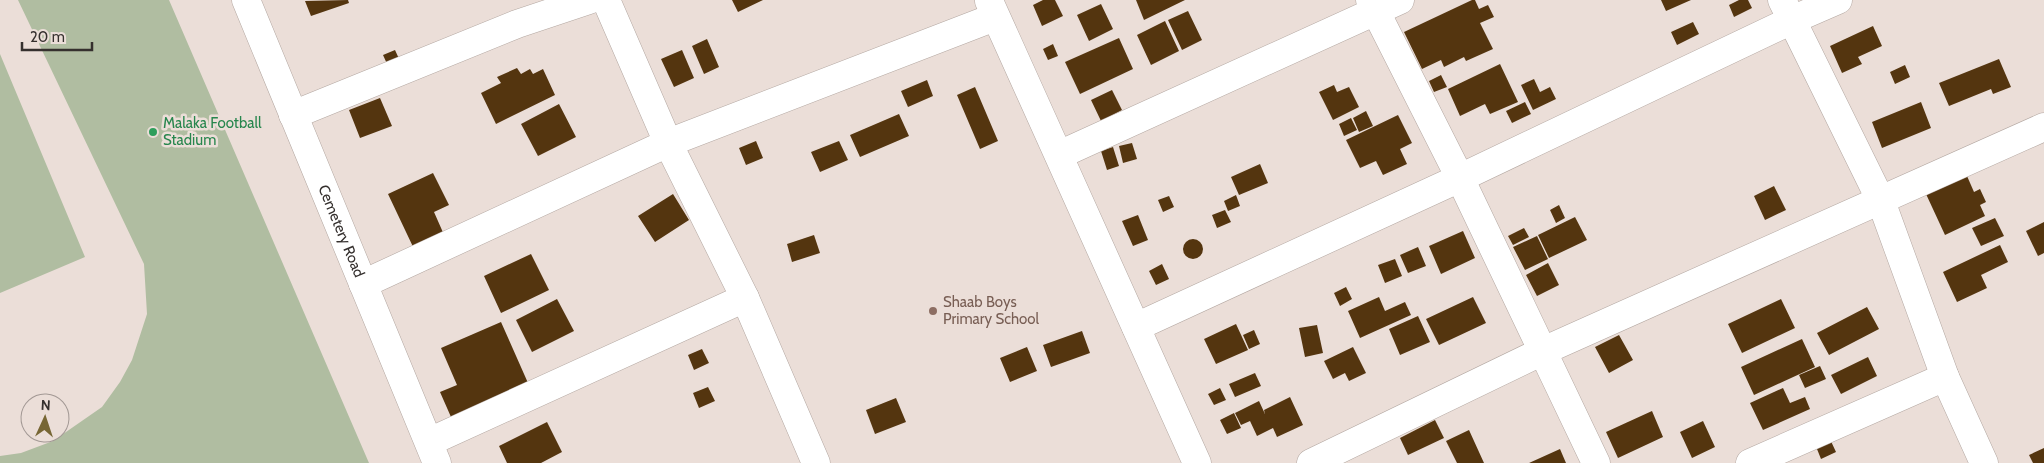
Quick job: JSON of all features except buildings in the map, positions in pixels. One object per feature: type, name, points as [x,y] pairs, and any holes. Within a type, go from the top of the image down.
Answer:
[{"type":"street","name":"Cemetery Road","points":[[246,0],[433,452]]},
{"type":"street","points":[[293,115],[517,24],[589,0]]},
{"type":"street","points":[[606,0],[668,143],[745,298],[816,463]]},
{"type":"street","points":[[1059,155],[1372,6],[1400,0]]},
{"type":"street","points":[[1136,327],[1460,178],[1787,10],[1838,0]]},
{"type":"street","points":[[1372,6],[1460,178],[1596,463]]},
{"type":"street","points":[[363,284],[668,143],[992,9],[1197,463]]},
{"type":"street","points":[[1787,10],[1881,201],[1945,377],[1984,463]]},
{"type":"street","points":[[1311,463],[1543,351],[2044,127]]},
{"type":"street","points":[[433,452],[745,298]]},
{"type":"street","points":[[1750,463],[1945,377]]},
{"type":"green space","name":"Malaka Football Stadium","points":[[18,0],[169,0],[369,463],[0,463],[0,456],[21,453],[48,443],[70,443],[70,429],[102,407],[120,382],[132,360],[147,314],[144,264]]},
{"type":"green space","points":[[0,54],[85,257],[0,293]]},
{"type":"place","name":"Malaka Football Stadium","points":[[153,132]]},
{"type":"place","name":"Shaab Boys Primary School","points":[[933,311]]}]
